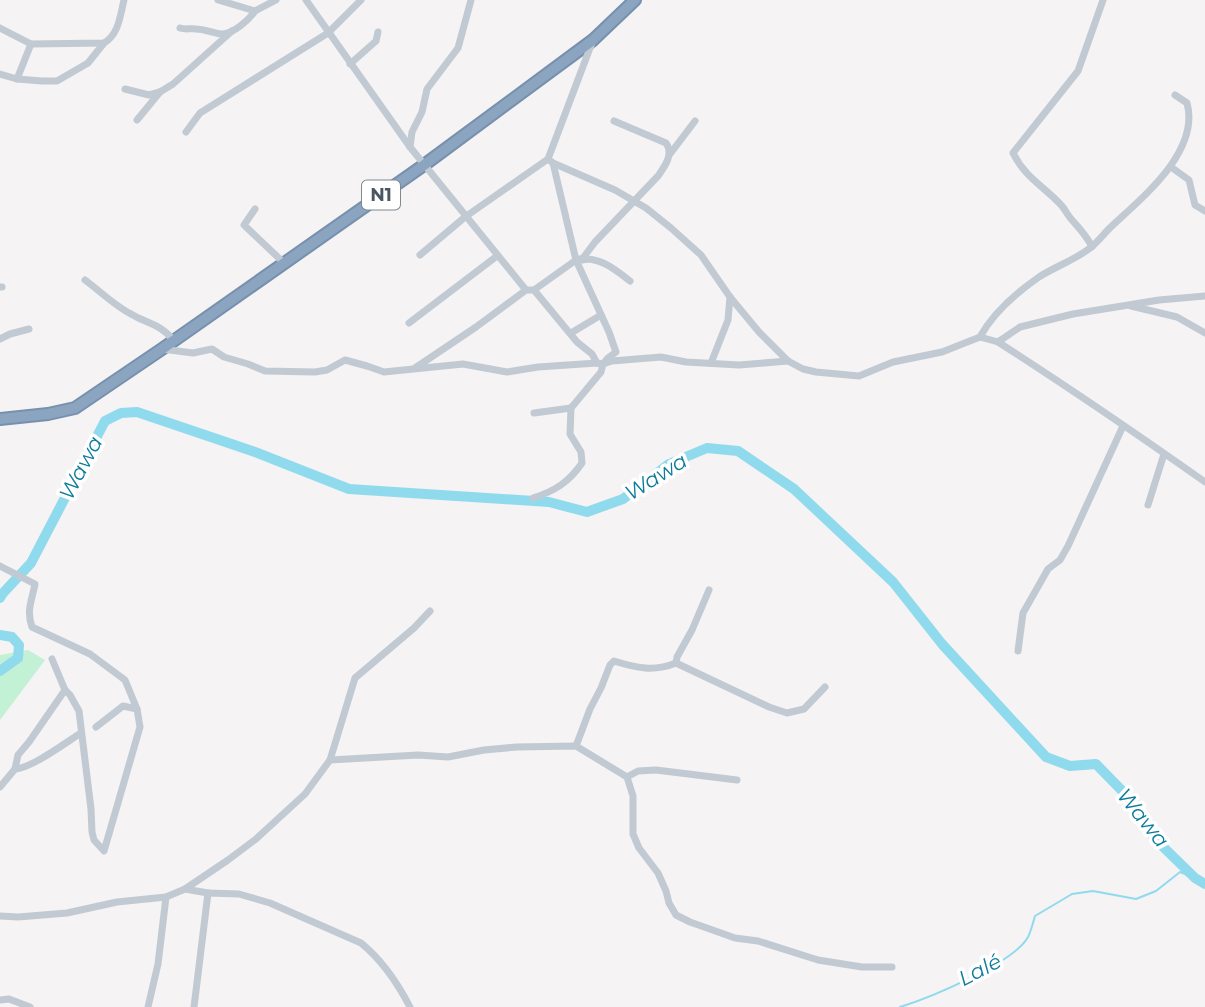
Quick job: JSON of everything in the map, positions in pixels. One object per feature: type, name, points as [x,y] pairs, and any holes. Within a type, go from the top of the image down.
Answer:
[{"type":"highway","name":"N1","points":[[0,419],[75,408],[424,165],[593,40],[635,0]]},
{"type":"street","points":[[0,28],[31,44],[104,43],[109,41],[116,31],[124,0]]},
{"type":"street","points":[[218,0],[254,12]]},
{"type":"street","points":[[137,120],[160,92],[173,84],[254,12],[276,0]]},
{"type":"street","points":[[306,0],[410,148],[465,217],[600,364],[601,372],[571,408],[570,434],[581,452],[582,463],[576,472],[554,491],[533,498]]},
{"type":"street","points":[[186,132],[200,113],[328,33],[361,0]]},
{"type":"street","points":[[410,148],[412,132],[422,111],[427,89],[458,48],[471,0]]},
{"type":"street","points":[[1092,247],[1062,206],[1036,184],[1018,163],[1013,152],[1079,71],[1103,0]]},
{"type":"street","points":[[180,28],[223,34],[232,31]]},
{"type":"street","points":[[350,64],[376,41],[378,32]]},
{"type":"street","points":[[593,40],[550,161],[579,262],[616,352],[600,364]]},
{"type":"street","points":[[0,74],[17,79],[57,81],[88,63],[104,43]]},
{"type":"street","points":[[17,79],[31,44]]},
{"type":"street","points":[[125,89],[149,94],[160,92]]},
{"type":"street","points":[[550,161],[615,190],[663,221],[701,255],[730,297],[788,361],[816,372],[859,376],[893,362],[942,352],[979,337],[1003,306],[1038,278],[1092,247],[1171,167],[1182,148],[1190,115],[1187,103],[1175,95]]},
{"type":"street","points":[[614,121],[666,143],[670,154]]},
{"type":"street","points":[[579,262],[658,176],[670,154],[695,121]]},
{"type":"street","points":[[420,255],[465,217],[550,161]]},
{"type":"street","points":[[1171,167],[1189,180],[1195,205],[1205,211]]},
{"type":"street","points":[[255,209],[244,225],[284,263]]},
{"type":"street","points":[[409,323],[498,256]]},
{"type":"street","points":[[414,369],[530,290],[579,262],[593,258],[630,281]]},
{"type":"street","points":[[85,281],[130,314],[169,333],[173,340]]},
{"type":"street","points":[[998,342],[1020,327],[1073,314],[1159,300],[1205,296]]},
{"type":"street","points":[[711,363],[728,320],[730,297]]},
{"type":"street","points":[[1124,305],[1177,317],[1205,333]]},
{"type":"street","points":[[571,333],[601,315]]},
{"type":"street","points":[[0,340],[9,334],[29,329]]},
{"type":"street","points":[[979,337],[998,342],[1205,482]]},
{"type":"street","points":[[162,349],[193,353],[212,349],[224,357],[265,371],[315,373],[345,360],[384,372],[463,364],[507,372],[661,357],[686,362],[739,365],[788,361]]},
{"type":"street","points":[[534,413],[571,408]]},
{"type":"street","points":[[1018,651],[1023,613],[1048,569],[1060,560],[1068,546],[1123,426]]},
{"type":"street","points":[[1148,505],[1164,454]]},
{"type":"street","points":[[0,566],[36,585],[29,607],[28,618],[32,627],[90,654],[124,680],[137,709],[140,727],[104,851],[94,840],[92,832],[79,711],[65,690],[52,659]]},
{"type":"street","points":[[676,663],[709,590]]},
{"type":"street","points":[[0,916],[18,918],[67,913],[117,902],[166,897],[185,889],[256,839],[305,794],[330,760],[355,678],[430,611]]},
{"type":"street","points":[[576,746],[590,709],[610,665],[614,662],[654,669],[676,663],[787,713],[804,709],[825,687]]},
{"type":"street","points":[[0,788],[15,769],[18,755],[65,690]]},
{"type":"street","points":[[96,727],[123,706],[137,709]]},
{"type":"street","points":[[15,769],[38,760],[81,733]]},
{"type":"street","points":[[330,760],[418,755],[448,757],[495,749],[576,746],[627,777],[633,796],[633,834],[639,848],[658,873],[676,915],[735,938],[758,941],[818,960],[862,967],[892,967]]},
{"type":"street","points":[[627,777],[638,771],[656,770],[737,780]]},
{"type":"street","points":[[185,889],[208,894],[239,894],[270,903],[361,943],[371,951],[410,1007]]},
{"type":"street","points":[[194,1007],[208,894]]},
{"type":"street","points":[[148,1007],[158,964],[166,897]]},
{"type":"street","points":[[0,1000],[9,999],[30,1007]]},
{"type":"green space","points":[[28,650],[45,660],[0,720],[0,655]]},
{"type":"waterway","name":"Wawa","points":[[0,598],[31,563],[105,421],[121,413],[137,412],[255,452],[349,489],[549,502],[587,512],[623,499],[669,464],[707,448],[738,451],[794,489],[893,582],[942,644],[1046,757],[1070,766],[1096,764],[1133,802],[1154,838],[1195,878],[1205,884]]},
{"type":"waterway","name":"Wawa","points":[[0,635],[12,637],[19,645],[18,658],[0,671]]},
{"type":"waterway","name":"Lalé","points":[[900,1007],[950,988],[1006,958],[1028,937],[1035,916],[1072,894],[1093,891],[1136,899],[1156,891],[1180,872],[1195,878]]}]
